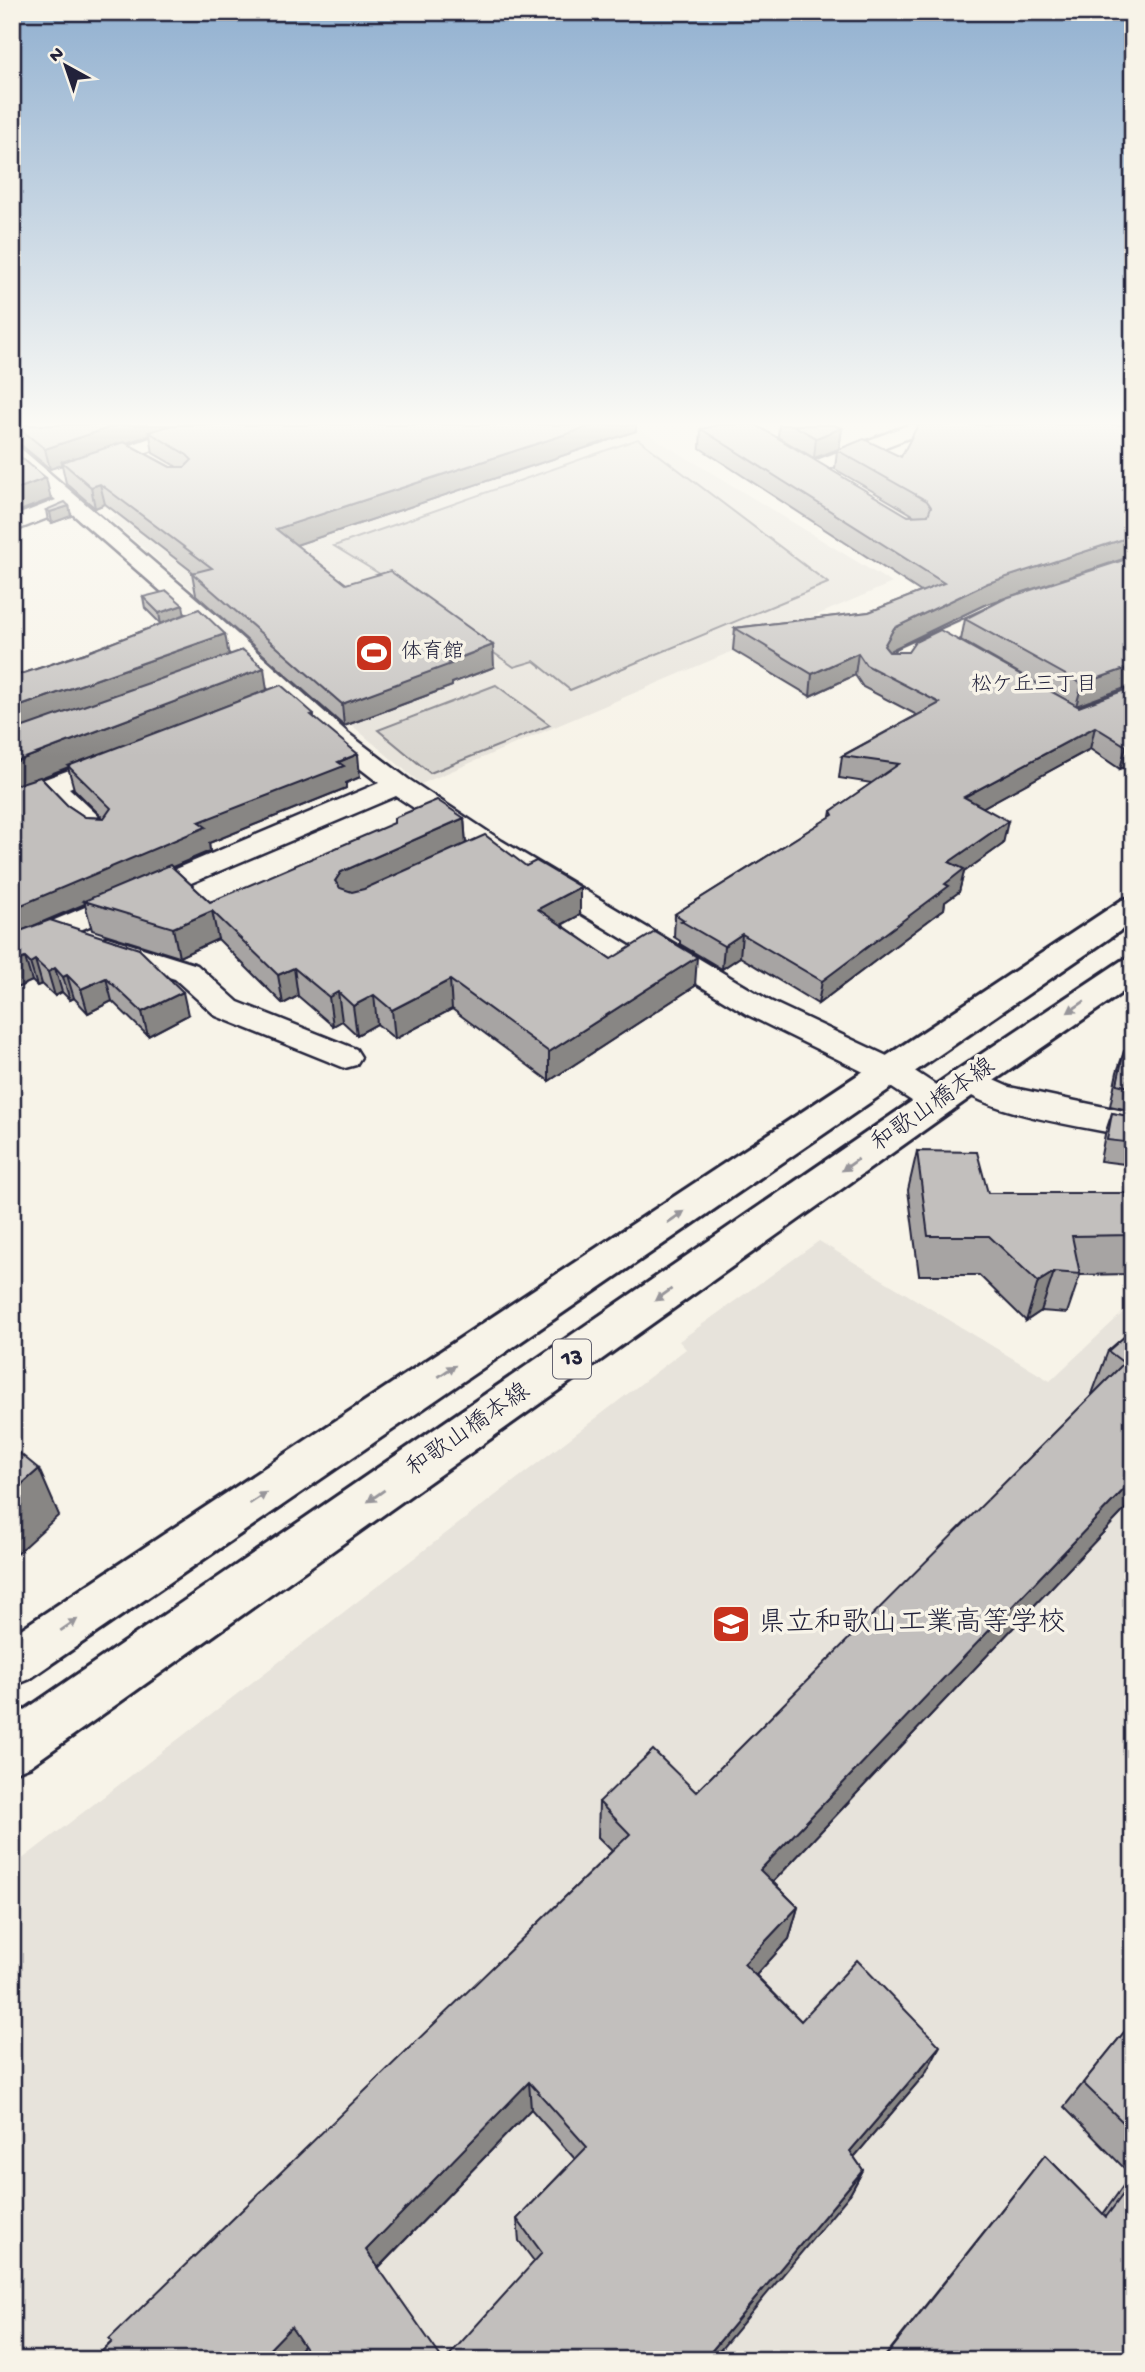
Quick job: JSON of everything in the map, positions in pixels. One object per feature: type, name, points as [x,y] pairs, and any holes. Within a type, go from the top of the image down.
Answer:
[{"type":"main road","name":"和歌山橋本線","points":[[12,1663],[1133,907]]},
{"type":"main road","name":"和歌山橋本線","points":[[12,1749],[1133,969]]},
{"type":"street","points":[[107,536],[205,622],[238,663],[275,699],[340,740],[480,852],[760,1008],[892,1072],[954,1092],[1000,1097],[1133,1125]]},
{"type":"street","points":[[895,666],[901,657],[993,612],[1033,599]]},
{"type":"street","points":[[938,640],[960,653]]},
{"type":"street","points":[[12,801],[138,752]]},
{"type":"street","points":[[12,949],[398,785]]},
{"type":"street","points":[[51,786],[100,833]]},
{"type":"street","points":[[57,930],[186,972],[227,1009],[345,1057]]},
{"type":"shaded area","points":[[129,536],[814,536],[892,583],[421,784]]},
{"type":"shaded area","points":[[363,536],[766,536],[828,583],[570,690],[534,661],[514,667],[388,579],[334,546]]},
{"type":"shaded area","points":[[496,685],[550,725],[430,773],[378,730]]},
{"type":"shaded area","name":"県立和歌山工業高等学校","points":[[819,1241],[1050,1381],[1133,1303],[1133,2360],[12,2360],[12,1867],[686,1349],[679,1341]]},
{"type":"building","points":[[169,536],[285,536],[346,584],[390,571],[493,645],[448,662],[451,664],[342,704],[192,573],[212,568]]},
{"type":"building","points":[[869,536],[1133,536],[988,583],[894,628],[884,646],[889,652],[908,652],[915,642],[940,630],[1079,707],[1133,687],[1133,744],[1126,746],[1095,727],[964,797],[1008,821],[949,862],[964,869],[945,884],[949,886],[822,981],[742,934],[724,946],[681,921],[684,920],[675,914],[833,815],[831,811],[899,764],[842,756],[940,703],[866,665],[858,653],[812,674],[735,628],[869,612],[944,583]]},
{"type":"building","points":[[1133,557],[1133,666],[1082,684],[965,619],[1006,598]]},
{"type":"building","points":[[167,591],[183,605],[159,613],[143,597]]},
{"type":"building","points":[[199,609],[225,634],[12,709],[12,677],[88,652]]},
{"type":"building","points":[[243,650],[264,668],[12,763],[12,731]]},
{"type":"building","points":[[281,685],[314,714],[311,715],[358,754],[338,762],[344,766],[199,822],[206,827],[12,909],[12,786],[40,777],[67,805],[85,817],[104,818],[111,808],[68,766]]},
{"type":"building","points":[[437,800],[464,818],[341,872],[335,881],[340,888],[352,892],[364,889],[485,835],[526,866],[536,861],[580,887],[538,909],[611,959],[655,932],[697,957],[549,1052],[450,980],[392,1010],[374,995],[353,1006],[338,992],[329,997],[294,968],[278,975],[212,911],[173,928],[84,901],[170,865],[210,902],[394,823],[394,818]]},
{"type":"building","points":[[50,920],[139,949],[183,992],[142,1012],[106,978],[81,989],[67,975],[63,977],[55,968],[48,972],[35,960],[30,963],[25,958],[12,963],[12,934]]},
{"type":"building","points":[[1124,1051],[1133,1052],[1133,1088],[1117,1084]]},
{"type":"building","points":[[1112,1113],[1133,1117],[1133,1143],[1107,1140]]},
{"type":"building","points":[[917,1151],[977,1152],[988,1193],[1131,1193],[1133,1235],[1072,1236],[1080,1274],[1054,1272],[1038,1282],[989,1236],[928,1236]]},
{"type":"building","points":[[1133,1329],[1133,1480],[760,1870],[798,1907],[744,1964],[801,2021],[857,1960],[940,2046],[850,2151],[863,2170],[704,2360],[445,2360],[542,2253],[517,2219],[587,2147],[529,2082],[366,2250],[443,2360],[313,2360],[291,2327],[259,2360],[93,2360],[112,2342],[109,2339],[630,1834],[599,1802],[653,1750],[696,1792],[1124,1363],[1108,1351]]},
{"type":"building","points":[[12,1447],[39,1469],[12,1493]]},
{"type":"building","points":[[1133,2021],[1133,2132],[1083,2083]]},
{"type":"building","points":[[1045,2155],[1106,2217],[1133,2181],[1133,2360],[883,2360]]},
{"type":"place","name":"体育館","points":[[374,653]]},
{"type":"place","name":"県立和歌山工業高等学校","points":[[731,1624]]},
{"type":"district","name":"松ケ丘三丁目","points":[[1034,686]]}]
